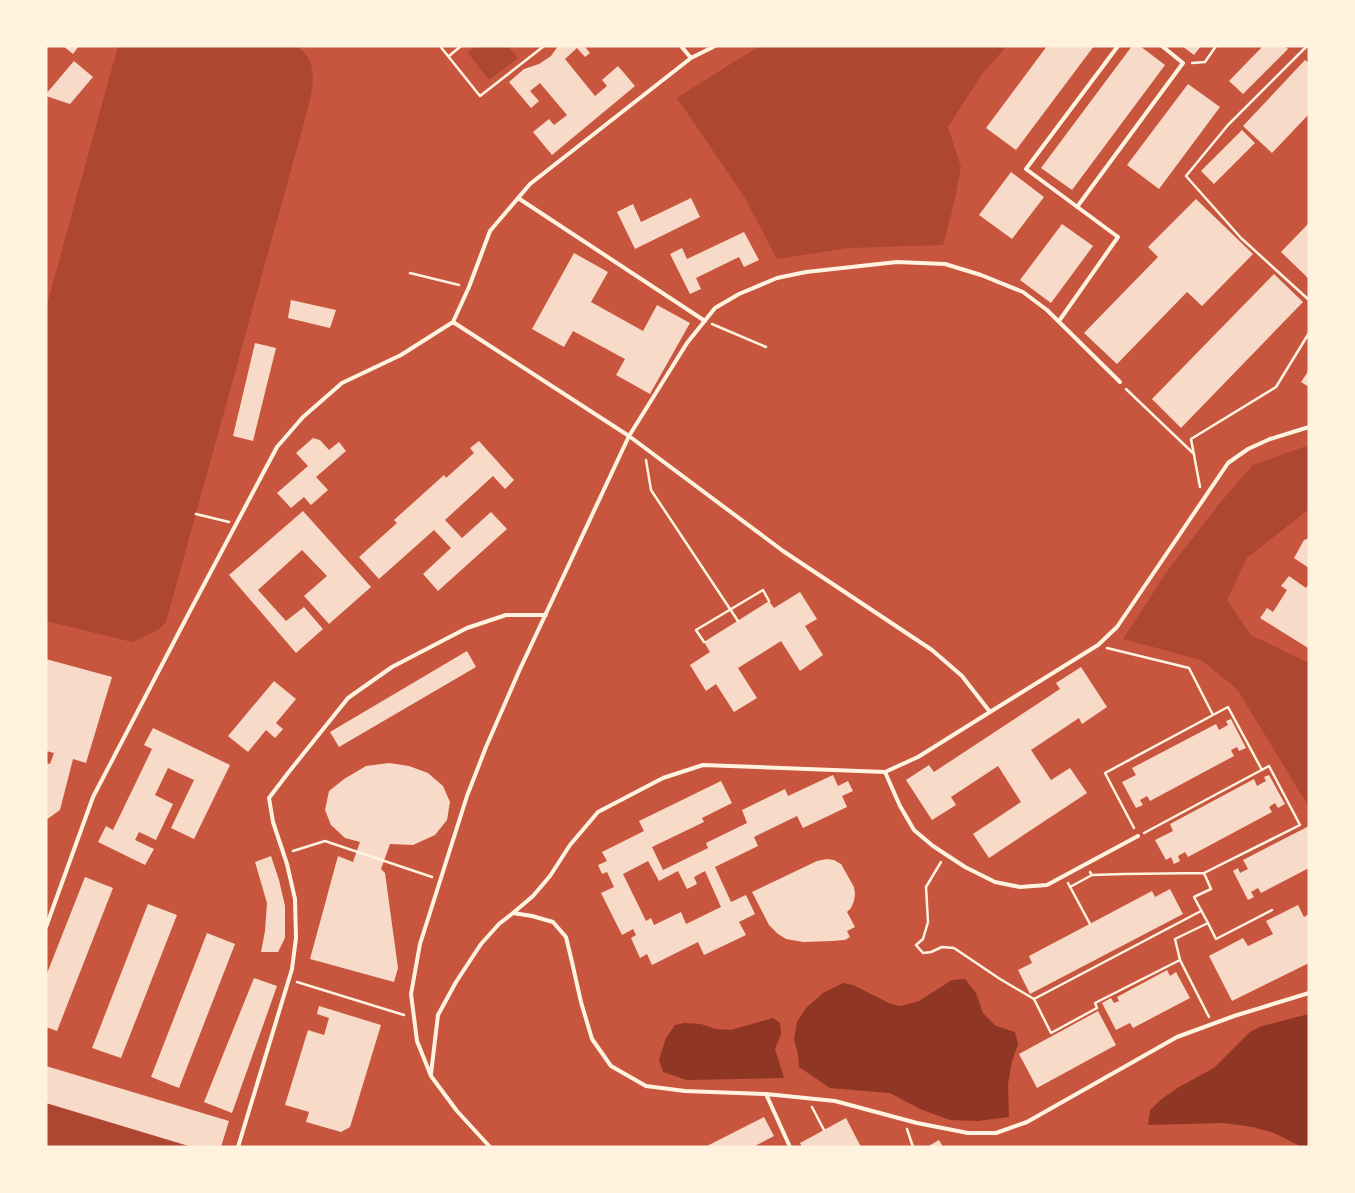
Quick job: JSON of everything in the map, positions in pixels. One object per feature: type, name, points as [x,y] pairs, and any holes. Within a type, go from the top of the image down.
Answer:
[{"type":"lane","points":[[681,46],[691,58]]},
{"type":"lane","points":[[46,927],[93,797],[277,447],[303,417],[342,383],[401,355],[453,322],[469,287],[490,231],[530,184],[691,58],[715,46]]},
{"type":"lane","points":[[1059,321],[1118,237],[1026,169],[1118,46]]},
{"type":"lane","points":[[1077,207],[1183,63],[1162,46]]},
{"type":"lane","points":[[518,198],[705,321]]},
{"type":"lane","points":[[490,1147],[457,1112],[431,1076],[417,1041],[411,994],[420,944],[467,796],[520,669],[629,436],[687,343],[715,308],[739,294],[777,278],[806,272],[897,262],[945,264],[981,275],[1023,292],[1059,321],[1120,382]]},
{"type":"lane","points":[[453,322],[629,436],[783,552],[932,650],[962,676],[990,712]]},
{"type":"lane","points":[[431,1076],[438,1015],[456,982],[481,944],[499,924],[533,896],[550,876],[570,845],[598,812],[664,778],[702,765],[884,772],[918,758],[1098,646],[1117,626],[1228,463],[1248,449],[1270,439],[1309,427]]},
{"type":"lane","points":[[238,1147],[289,980],[296,938],[295,899],[273,822],[269,798],[348,698],[392,667],[467,628],[506,615],[546,615]]},
{"type":"lane","points":[[884,772],[914,830],[933,846],[965,867],[995,882],[1020,887],[1047,886],[1138,836]]},
{"type":"lane","points":[[513,914],[532,916],[553,922],[566,938],[580,1002],[592,1039],[611,1066],[646,1086],[685,1091],[766,1094],[835,1101],[903,1119],[968,1133],[996,1133],[1027,1122],[1177,1037],[1309,993]]},
{"type":"lane","points":[[766,1094],[790,1147]]},
{"type":"path","points":[[440,46],[480,96],[544,46]]},
{"type":"path","points":[[448,56],[461,46]]},
{"type":"path","points":[[1183,63],[1205,62],[1216,46]]},
{"type":"path","points":[[1307,46],[1228,125],[1186,176],[1241,238],[1309,300]]},
{"type":"path","points":[[410,273],[469,287]]},
{"type":"path","points":[[705,321],[766,347]]},
{"type":"path","points":[[1203,500],[1191,439],[1276,387],[1309,334]]},
{"type":"path","points":[[1120,382],[1194,454]]},
{"type":"path","points":[[644,448],[651,490],[738,621]]},
{"type":"path","points":[[196,514],[236,524]]},
{"type":"path","points":[[704,642],[696,630],[763,590],[769,601]]},
{"type":"path","points":[[1098,646],[1189,668],[1213,714]]},
{"type":"path","points":[[1070,887],[1092,875],[1204,873],[1300,825],[1269,766],[1262,770],[1138,836],[1105,773],[1228,707],[1262,770]]},
{"type":"path","points":[[283,854],[325,841],[440,881]]},
{"type":"path","points":[[946,854],[926,887],[928,922],[923,939],[916,945],[923,953],[942,947],[954,948],[1034,999],[1051,1033],[1097,1008],[1095,1003],[1180,960]]},
{"type":"path","points":[[1086,865],[1092,875]]},
{"type":"path","points":[[1204,873],[1211,889],[1194,897],[1216,939],[1272,910]]},
{"type":"path","points":[[1064,876],[1090,924]]},
{"type":"path","points":[[1034,999],[1201,911]]},
{"type":"path","points":[[1208,923],[1175,939],[1180,960],[1212,1024]]},
{"type":"path","points":[[289,980],[414,1018]]},
{"type":"path","points":[[808,1098],[824,1130]]},
{"type":"path","points":[[903,1119],[913,1147]]},
{"type":"shaded area","points":[[118,46],[296,46],[310,60],[313,80],[305,119],[166,622],[158,630],[132,642],[46,621],[46,308]]},
{"type":"shaded area","points":[[476,46],[508,46],[518,58],[489,80],[468,53]]},
{"type":"shaded area","points":[[760,46],[1007,46],[982,74],[948,127],[961,167],[943,245],[848,248],[777,259],[745,198],[677,98]]},
{"type":"shaded area","points":[[1309,445],[1309,509],[1247,558],[1227,600],[1251,635],[1309,663],[1309,804],[1307,804],[1237,689],[1201,660],[1123,639],[1168,570],[1219,504],[1253,465]]},
{"type":"shaded area","points":[[965,979],[976,993],[983,1013],[996,1026],[1015,1032],[1018,1044],[1012,1061],[1008,1084],[1009,1117],[978,1121],[950,1120],[920,1109],[890,1093],[830,1088],[799,1067],[794,1039],[797,1022],[806,1008],[823,993],[843,983],[853,985],[891,1004],[901,1006],[919,1001],[952,980]]},
{"type":"shaded area","points":[[1309,1014],[1309,1147],[1302,1147],[1274,1133],[1253,1127],[1223,1123],[1148,1125],[1150,1110],[1163,1098],[1214,1068],[1250,1032],[1262,1026]]},
{"type":"shaded area","points":[[773,1018],[780,1023],[781,1034],[775,1049],[784,1078],[687,1080],[663,1072],[659,1060],[666,1038],[675,1025],[684,1023],[701,1024],[716,1029],[731,1030]]},
{"type":"shaded area","points":[[46,1103],[192,1147],[46,1147]]},
{"type":"building","points":[[63,46],[79,46],[73,54]]},
{"type":"building","points":[[558,46],[584,46],[590,53],[585,57],[577,48],[565,59],[595,96],[607,86],[602,80],[618,66],[635,86],[552,155],[533,132],[549,119],[554,125],[567,115],[540,83],[530,91],[539,101],[531,108],[509,82],[524,69],[539,64],[551,56]]},
{"type":"building","points":[[1047,46],[1094,46],[1016,150],[986,128]]},
{"type":"building","points":[[1132,46],[1140,46],[1165,65],[1072,190],[1041,168]]},
{"type":"building","points":[[1182,46],[1201,46],[1194,55]]},
{"type":"building","points":[[1263,46],[1285,46],[1288,49],[1243,94],[1229,81]]},
{"type":"building","points":[[1305,60],[1309,63],[1309,114],[1272,153],[1243,126]]},
{"type":"building","points":[[74,61],[93,77],[70,104],[46,96],[46,94]]},
{"type":"building","points":[[1188,84],[1220,107],[1159,189],[1127,165]]},
{"type":"building","points":[[1242,130],[1255,143],[1214,184],[1201,171]]},
{"type":"building","points":[[1011,172],[1044,197],[1012,239],[979,215]]},
{"type":"building","points":[[691,198],[700,217],[635,249],[617,212],[633,204],[641,222]]},
{"type":"building","points":[[1196,199],[1253,254],[1202,306],[1187,292],[1117,364],[1084,333],[1158,257],[1148,247]]},
{"type":"building","points":[[1309,223],[1309,279],[1281,252]]},
{"type":"building","points":[[1062,224],[1093,246],[1051,303],[1020,280]]},
{"type":"building","points":[[744,232],[759,260],[744,267],[739,257],[696,278],[701,289],[690,294],[670,254],[682,248],[687,259]]},
{"type":"building","points":[[574,253],[608,272],[591,302],[643,331],[657,305],[690,323],[650,394],[616,375],[625,359],[573,331],[564,347],[532,329]]},
{"type":"building","points":[[1274,274],[1303,302],[1181,428],[1152,399]]},
{"type":"building","points":[[291,300],[336,310],[330,328],[288,318]]},
{"type":"building","points":[[255,343],[276,348],[253,441],[233,436]]},
{"type":"building","points":[[1309,370],[1309,387],[1301,382]]},
{"type":"building","points":[[313,438],[320,440],[329,450],[339,442],[346,451],[316,477],[328,490],[311,505],[304,497],[291,508],[277,493],[308,466],[296,453]]},
{"type":"building","points":[[479,441],[514,480],[505,489],[493,476],[445,520],[462,538],[491,512],[507,529],[438,591],[423,574],[451,548],[434,530],[379,579],[359,557],[397,523],[394,520],[444,475],[446,478],[474,453],[470,448]]},
{"type":"building","points":[[303,511],[371,587],[329,624],[304,596],[327,576],[302,550],[258,590],[286,621],[304,607],[323,629],[296,653],[229,575]]},
{"type":"building","points":[[1309,538],[1309,568],[1294,558],[1304,540]]},
{"type":"building","points":[[1289,576],[1306,588],[1309,584],[1308,648],[1260,618],[1267,608],[1273,612],[1287,590],[1281,586]]},
{"type":"building","points":[[800,592],[817,619],[805,626],[823,655],[800,671],[781,641],[738,668],[757,698],[734,712],[716,684],[706,691],[690,665],[710,652],[704,642],[769,601],[774,608]]},
{"type":"building","points":[[467,651],[476,667],[339,747],[330,732]]},
{"type":"building","points":[[46,659],[112,677],[86,763],[73,759],[60,810],[46,820],[46,763],[50,764],[54,753],[46,751]]},
{"type":"building","points":[[1081,667],[1107,707],[1082,724],[1079,718],[1031,750],[1051,780],[1070,768],[1087,793],[989,858],[973,834],[1021,802],[998,766],[951,797],[956,805],[932,820],[906,780],[929,765],[934,772],[1060,689],[1056,683]]},
{"type":"building","points":[[274,681],[296,699],[276,723],[283,729],[275,738],[266,730],[248,752],[228,736]]},
{"type":"building","points":[[1231,719],[1246,748],[1239,751],[1237,747],[1231,750],[1234,756],[1150,801],[1147,796],[1140,800],[1143,805],[1136,808],[1122,782],[1136,775],[1132,768],[1216,724],[1219,730],[1228,725],[1226,721]]},
{"type":"building","points":[[153,728],[230,765],[194,839],[171,828],[194,780],[168,768],[155,795],[173,804],[156,840],[139,832],[135,840],[154,849],[145,865],[98,842],[106,826],[113,830],[152,749],[144,745]]},
{"type":"building","points":[[389,763],[409,766],[428,773],[443,786],[450,802],[447,820],[435,835],[413,845],[390,844],[381,869],[385,873],[398,968],[394,982],[310,959],[338,856],[353,862],[360,842],[345,838],[331,825],[325,810],[329,791],[344,779],[366,766]]},
{"type":"building","points":[[833,775],[838,786],[848,781],[853,791],[842,796],[847,807],[803,828],[797,816],[754,837],[758,846],[715,867],[731,902],[746,895],[755,914],[739,922],[746,935],[704,955],[698,942],[652,965],[647,954],[640,958],[631,938],[636,935],[633,929],[622,935],[601,893],[614,887],[607,872],[602,874],[598,865],[607,861],[602,852],[644,831],[639,821],[721,781],[732,803],[702,818],[704,822],[652,847],[663,870],[708,848],[706,843],[747,823],[742,810],[785,789],[788,796]],"holes":[[[648,861],[659,881],[678,871],[687,889],[697,884],[694,877],[705,871],[721,907],[686,924],[681,912],[654,925],[651,918],[646,921],[623,874]]]},
{"type":"building","points":[[1269,775],[1285,804],[1278,808],[1275,803],[1269,807],[1272,812],[1188,857],[1185,852],[1178,856],[1180,861],[1174,864],[1171,857],[1166,860],[1155,840],[1173,831],[1170,824],[1254,779],[1257,786],[1266,781],[1264,777]]},
{"type":"building","points":[[1309,826],[1309,868],[1261,893],[1258,888],[1251,892],[1254,897],[1248,900],[1233,871],[1238,868],[1240,873],[1248,869],[1243,860]]},
{"type":"building","points":[[271,856],[285,906],[285,938],[278,952],[261,952],[267,903],[255,862]]},
{"type":"building","points":[[827,859],[841,864],[854,887],[854,901],[847,912],[855,927],[847,931],[850,937],[845,940],[803,942],[786,939],[769,925],[752,892],[817,861]]},
{"type":"building","points":[[85,877],[113,888],[57,1031],[46,1027],[46,976]]},
{"type":"building","points":[[1170,889],[1183,914],[1030,994],[1018,970],[1032,963],[1029,956],[1152,891],[1155,897]]},
{"type":"building","points":[[148,904],[177,915],[121,1058],[92,1048]]},
{"type":"building","points":[[1298,905],[1304,917],[1309,914],[1309,963],[1232,1001],[1209,956],[1243,938],[1248,946],[1273,934],[1266,921]]},
{"type":"building","points":[[207,933],[235,944],[179,1088],[151,1077]]},
{"type":"building","points":[[1167,970],[1170,976],[1176,972],[1190,998],[1133,1028],[1130,1023],[1116,1030],[1102,1003],[1111,998],[1114,1003],[1119,1001],[1117,997]]},
{"type":"building","points":[[254,978],[277,986],[232,1113],[204,1102]]},
{"type":"building","points":[[319,1006],[381,1025],[350,1127],[341,1132],[306,1122],[309,1112],[285,1105],[308,1030],[324,1035],[329,1018],[317,1014]]},
{"type":"building","points":[[1098,1011],[1116,1045],[1037,1088],[1019,1054]]},
{"type":"building","points":[[46,1066],[229,1121],[221,1147],[192,1147],[46,1103]]},
{"type":"building","points":[[764,1117],[774,1136],[753,1147],[705,1147]]},
{"type":"building","points":[[846,1118],[861,1147],[802,1147],[800,1143]]},
{"type":"building","points":[[939,1140],[943,1147],[927,1147]]}]
